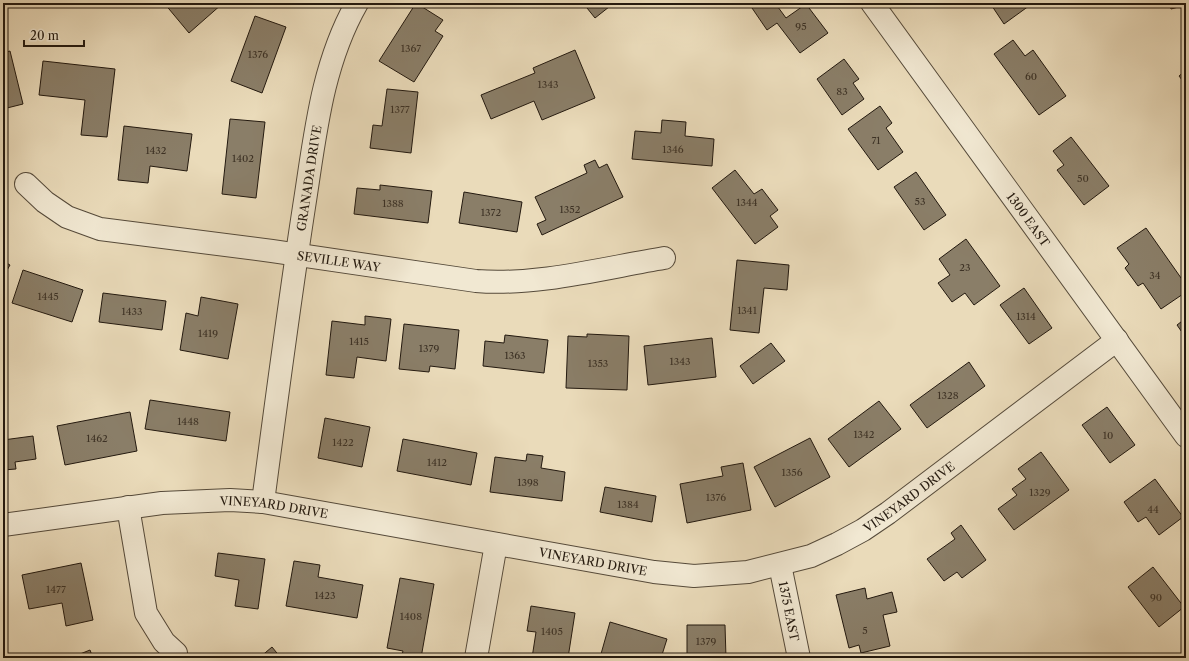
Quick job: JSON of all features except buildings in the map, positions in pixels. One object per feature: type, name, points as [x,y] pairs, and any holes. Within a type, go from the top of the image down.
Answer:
[{"type":"street","name":"1300 EAST","points":[[872,3],[1186,436]]},
{"type":"street","name":"GRANADA DRIVE","points":[[263,502],[297,255],[321,97],[351,5]]},
{"type":"street","name":"SEVILLE WAY","points":[[26,184],[45,202],[68,217],[100,229],[502,283],[526,281],[664,258]]},
{"type":"street","name":"VINEYARD DRIVE","points":[[3,525],[162,502],[263,502],[673,575],[722,575],[748,572],[811,556],[863,530],[1116,340]]},
{"type":"street","points":[[128,507],[146,613],[164,642],[176,653]]},
{"type":"street","points":[[476,658],[496,544]]},
{"type":"street","name":"1375 EAST","points":[[780,565],[799,658]]}]
